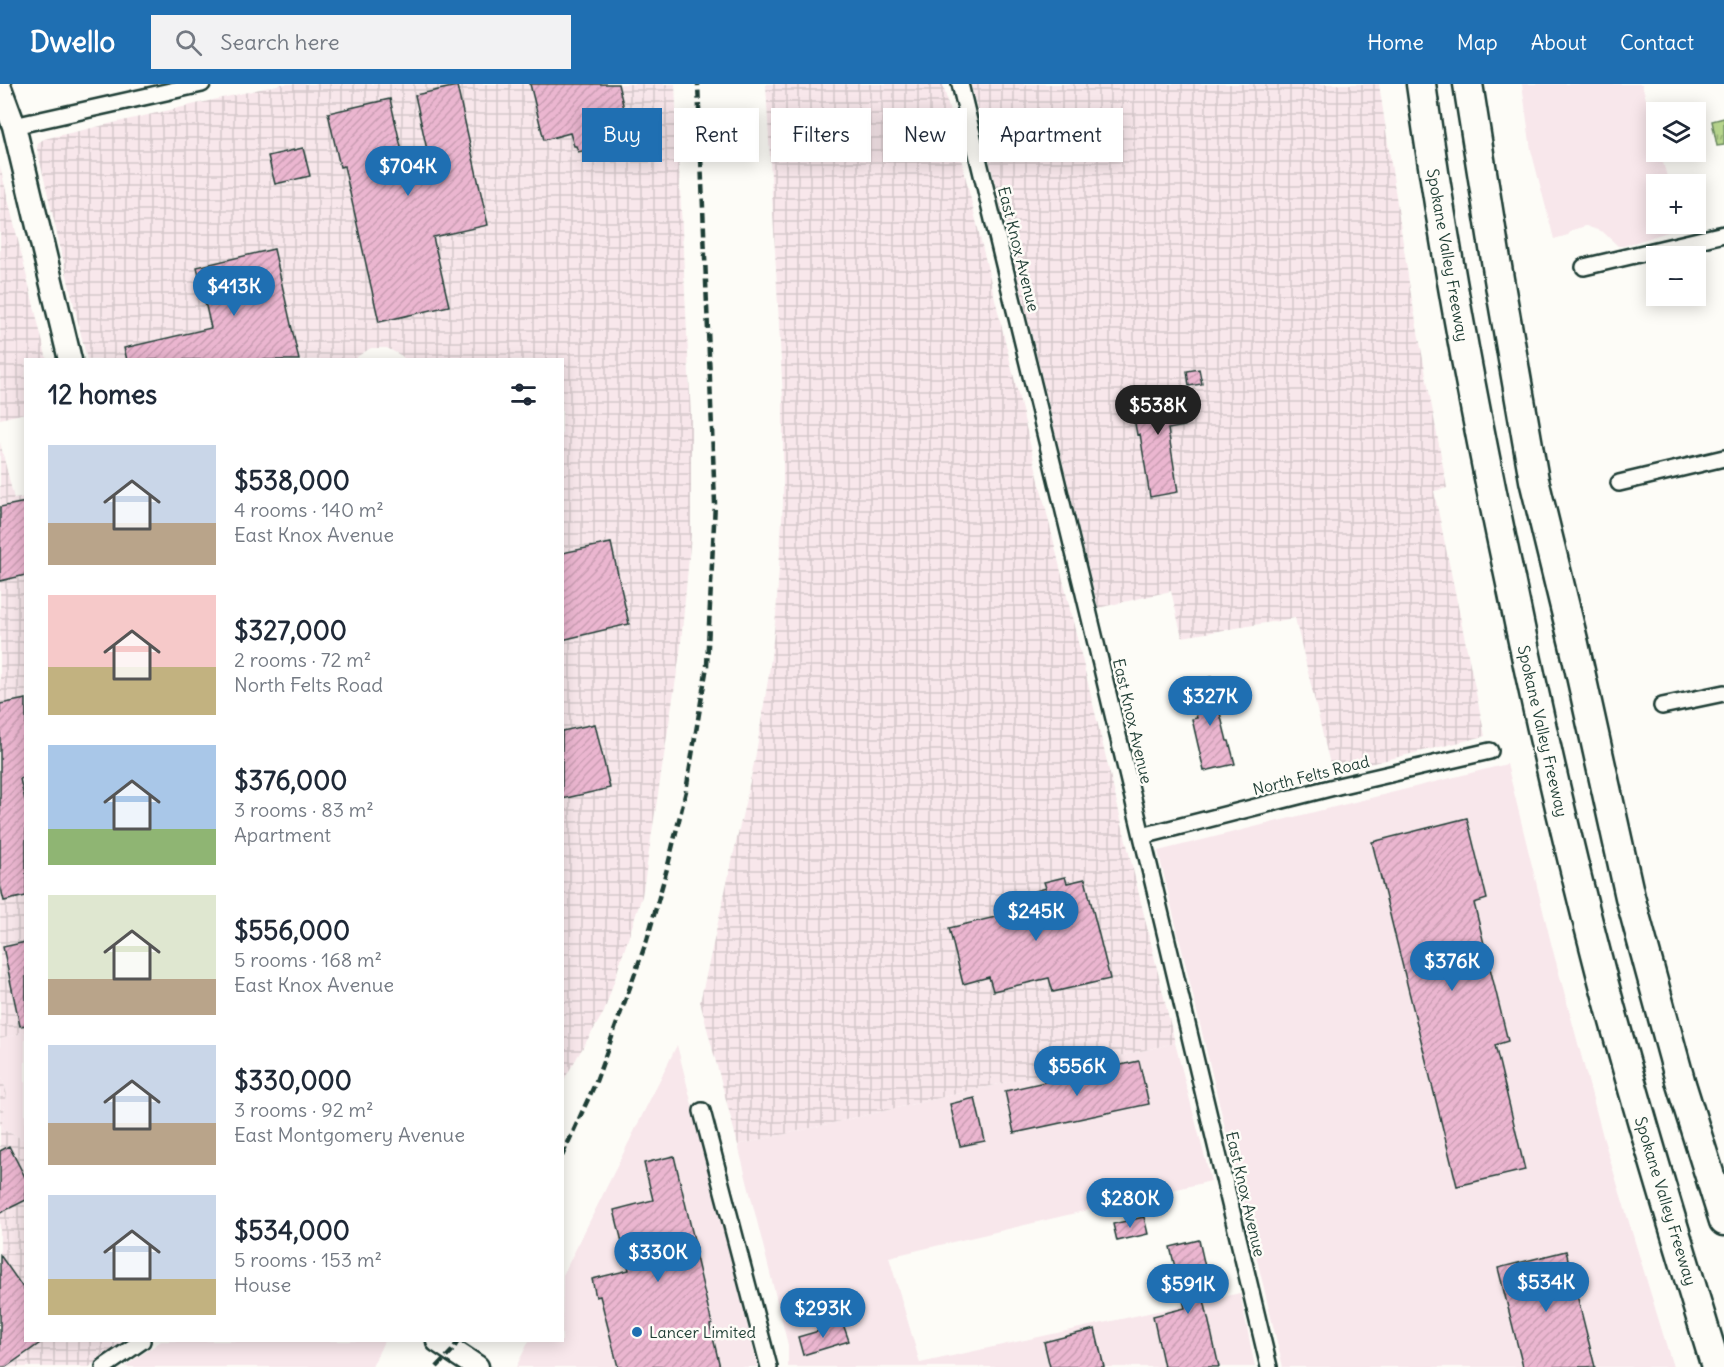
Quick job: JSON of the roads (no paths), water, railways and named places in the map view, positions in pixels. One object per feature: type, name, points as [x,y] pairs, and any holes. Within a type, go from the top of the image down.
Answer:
[{"type":"highway","name":"Spokane Valley Freeway","points":[[1421,84],[1431,158],[1476,413],[1546,751],[1632,1083],[1716,1367]]},
{"type":"highway","points":[[1468,84],[1534,480],[1630,897],[1681,1084],[1724,1221]]},
{"type":"main road","points":[[0,88],[14,126],[70,358]]},
{"type":"main road","points":[[440,1342],[477,1367]]},
{"type":"street","points":[[14,126],[202,84]]},
{"type":"street","name":"East Knox Avenue","points":[[960,84],[1269,1367]]},
{"type":"street","points":[[1584,267],[1724,234]]},
{"type":"street","points":[[1619,483],[1724,458]]},
{"type":"street","points":[[1662,706],[1724,693]]},
{"type":"street","name":"North Felts Road","points":[[1142,836],[1338,786],[1490,751]]},
{"type":"street","points":[[702,1110],[769,1367]]},
{"type":"street","points":[[104,1367],[141,1342]]},
{"type":"railway","points":[[564,1152],[595,1084],[647,940],[686,791],[707,666],[715,503],[698,84]]},
{"type":"railway","points":[[437,1367],[457,1342]]},
{"type":"place","name":"Lancer Limited","points":[[637,1332]]}]
